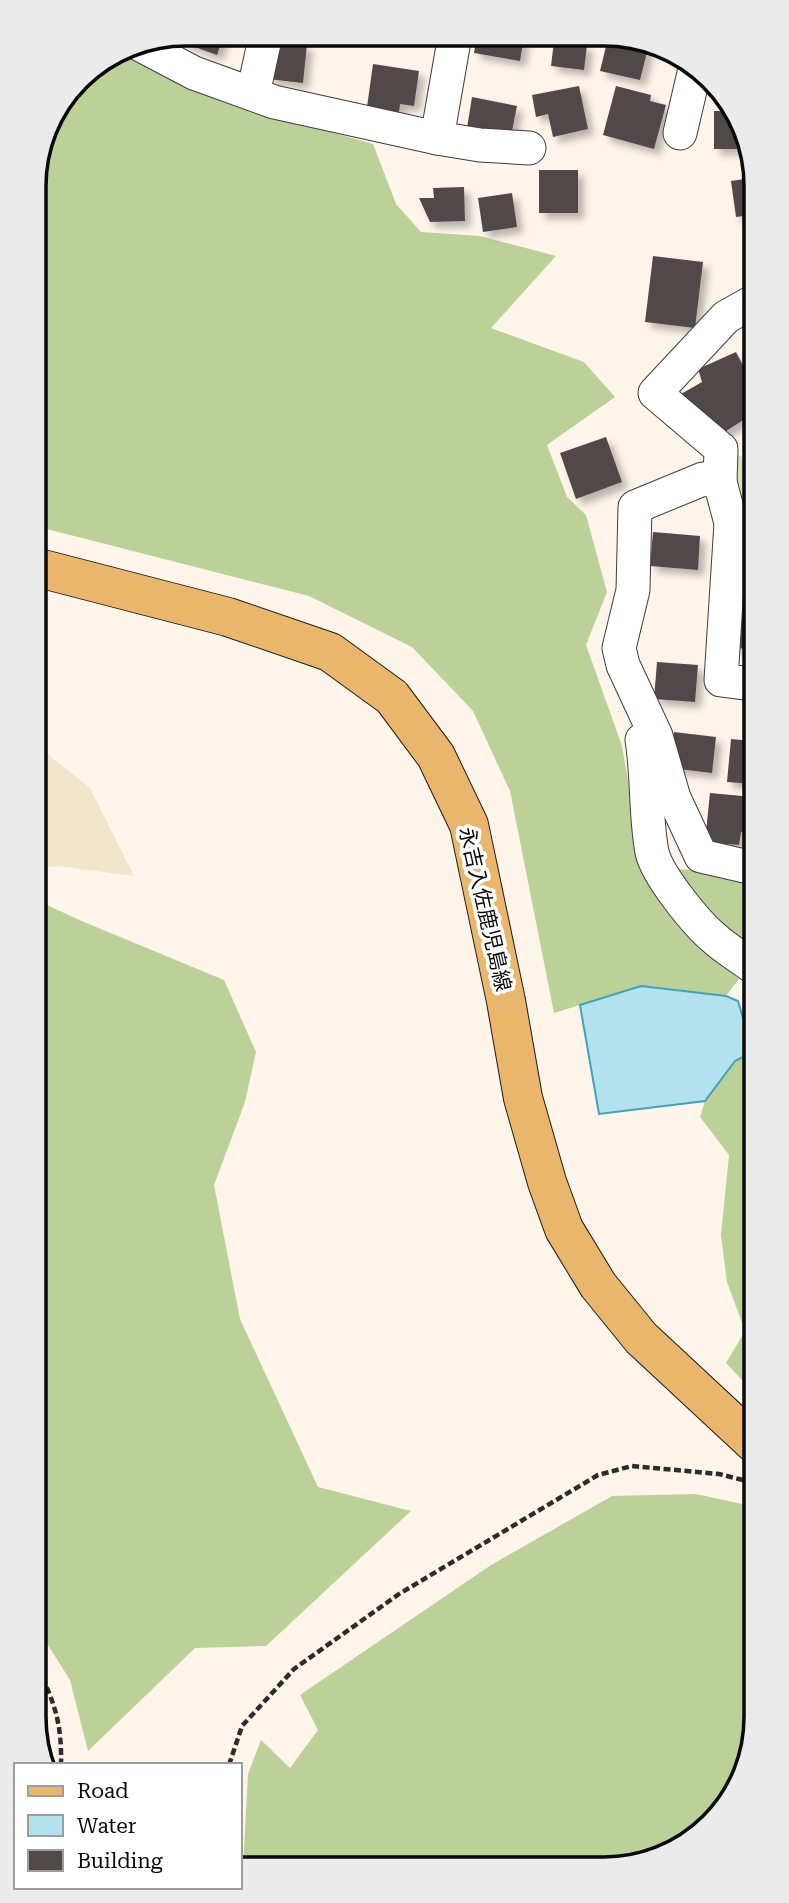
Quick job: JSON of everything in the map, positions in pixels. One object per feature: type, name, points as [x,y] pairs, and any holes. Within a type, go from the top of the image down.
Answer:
[{"type":"main road","name":"永吉入佐鹿児島線","points":[[46,570],[228,617],[330,652],[392,697],[436,756],[469,825],[506,1001],[523,1098],[547,1182],[564,1229],[598,1285],[641,1338],[743,1433]]},
{"type":"street","points":[[253,94],[263,46]]},
{"type":"street","points":[[437,138],[453,46]]},
{"type":"street","points":[[150,50],[194,73],[274,102],[437,138],[480,145],[529,148]]},
{"type":"street","points":[[680,133],[693,78]]},
{"type":"street","points":[[744,306],[726,317],[655,394],[721,449],[720,482],[741,524],[721,680],[744,683]]},
{"type":"street","points":[[720,482],[703,479],[635,507],[633,590],[619,648],[623,665],[656,736],[674,798],[701,856],[744,866]]},
{"type":"street","points":[[634,690],[645,761],[646,801],[653,855],[668,886],[713,937],[743,960]]},
{"type":"path","points":[[230,1763],[243,1726],[294,1669],[399,1594],[598,1475],[632,1466],[719,1474],[743,1480]]},
{"type":"path","points":[[46,1684],[54,1701],[62,1739],[61,1763]]},
{"type":"shaded area","points":[[46,753],[90,788],[134,876],[58,866],[46,868]]},
{"type":"green space","points":[[127,58],[239,106],[373,144],[396,204],[421,232],[480,236],[556,256],[491,328],[584,362],[615,397],[547,445],[567,497],[586,515],[607,592],[586,645],[622,746],[642,862],[694,940],[739,979],[726,996],[641,986],[554,1013],[510,791],[473,711],[412,647],[309,596],[46,529],[48,158],[60,123],[80,93],[93,80]]},
{"type":"green space","points":[[735,453],[744,458],[744,503],[738,493]]},
{"type":"green space","points":[[664,868],[690,870],[744,882],[744,943],[706,923]]},
{"type":"green space","points":[[46,905],[224,980],[256,1052],[245,1102],[214,1185],[240,1319],[318,1487],[411,1511],[266,1646],[195,1648],[88,1751],[70,1680],[46,1642]]},
{"type":"green space","points":[[743,1057],[743,1326],[727,1282],[721,1235],[729,1155],[700,1117],[705,1101],[735,1061]]},
{"type":"green space","points":[[743,1334],[743,1381],[726,1363]]},
{"type":"green space","points":[[696,1494],[743,1504],[741,1745],[729,1780],[709,1810],[696,1823],[666,1843],[640,1853],[622,1856],[244,1857],[248,1774],[261,1740],[290,1768],[318,1730],[300,1695],[491,1565],[612,1496]]},
{"type":"water","points":[[641,986],[726,996],[738,1001],[743,1020],[743,1057],[735,1061],[705,1101],[599,1114],[580,1005]]},
{"type":"building","points":[[192,46],[220,46],[217,55]]},
{"type":"building","points":[[271,46],[307,46],[303,83],[268,79]]},
{"type":"building","points":[[475,46],[522,46],[520,61],[474,53]]},
{"type":"building","points":[[553,46],[587,46],[584,70],[551,66]]},
{"type":"building","points":[[606,46],[647,52],[640,80],[600,71]]},
{"type":"building","points":[[373,64],[419,71],[414,106],[400,104],[399,112],[367,107]]},
{"type":"building","points":[[579,86],[588,129],[553,137],[548,114],[536,117],[532,95]]},
{"type":"building","points":[[616,86],[651,95],[650,101],[666,105],[654,149],[603,135]]},
{"type":"building","points":[[472,97],[517,106],[511,136],[467,128]]},
{"type":"building","points":[[714,111],[722,111],[739,149],[714,149]]},
{"type":"building","points":[[539,170],[578,170],[578,213],[539,213]]},
{"type":"building","points":[[743,179],[744,216],[736,217],[731,181]]},
{"type":"building","points":[[464,187],[465,221],[430,222],[419,198],[434,198],[433,188]]},
{"type":"building","points":[[512,193],[517,227],[483,232],[478,198]]},
{"type":"building","points":[[653,256],[703,262],[695,328],[645,322]]},
{"type":"building","points":[[736,352],[744,367],[744,420],[720,435],[681,394],[702,382],[698,369]]},
{"type":"building","points":[[606,437],[622,482],[576,499],[560,453]]},
{"type":"building","points":[[653,532],[700,536],[698,570],[650,566]]},
{"type":"building","points":[[739,571],[744,571],[744,612],[737,612]]},
{"type":"building","points":[[736,616],[744,616],[744,649],[734,648]]},
{"type":"building","points":[[657,662],[698,665],[695,702],[654,699]]},
{"type":"building","points":[[674,732],[716,737],[712,773],[670,768]]},
{"type":"building","points":[[731,739],[744,740],[744,783],[727,782]]},
{"type":"building","points":[[710,793],[744,796],[744,832],[741,832],[739,845],[705,842]]}]
